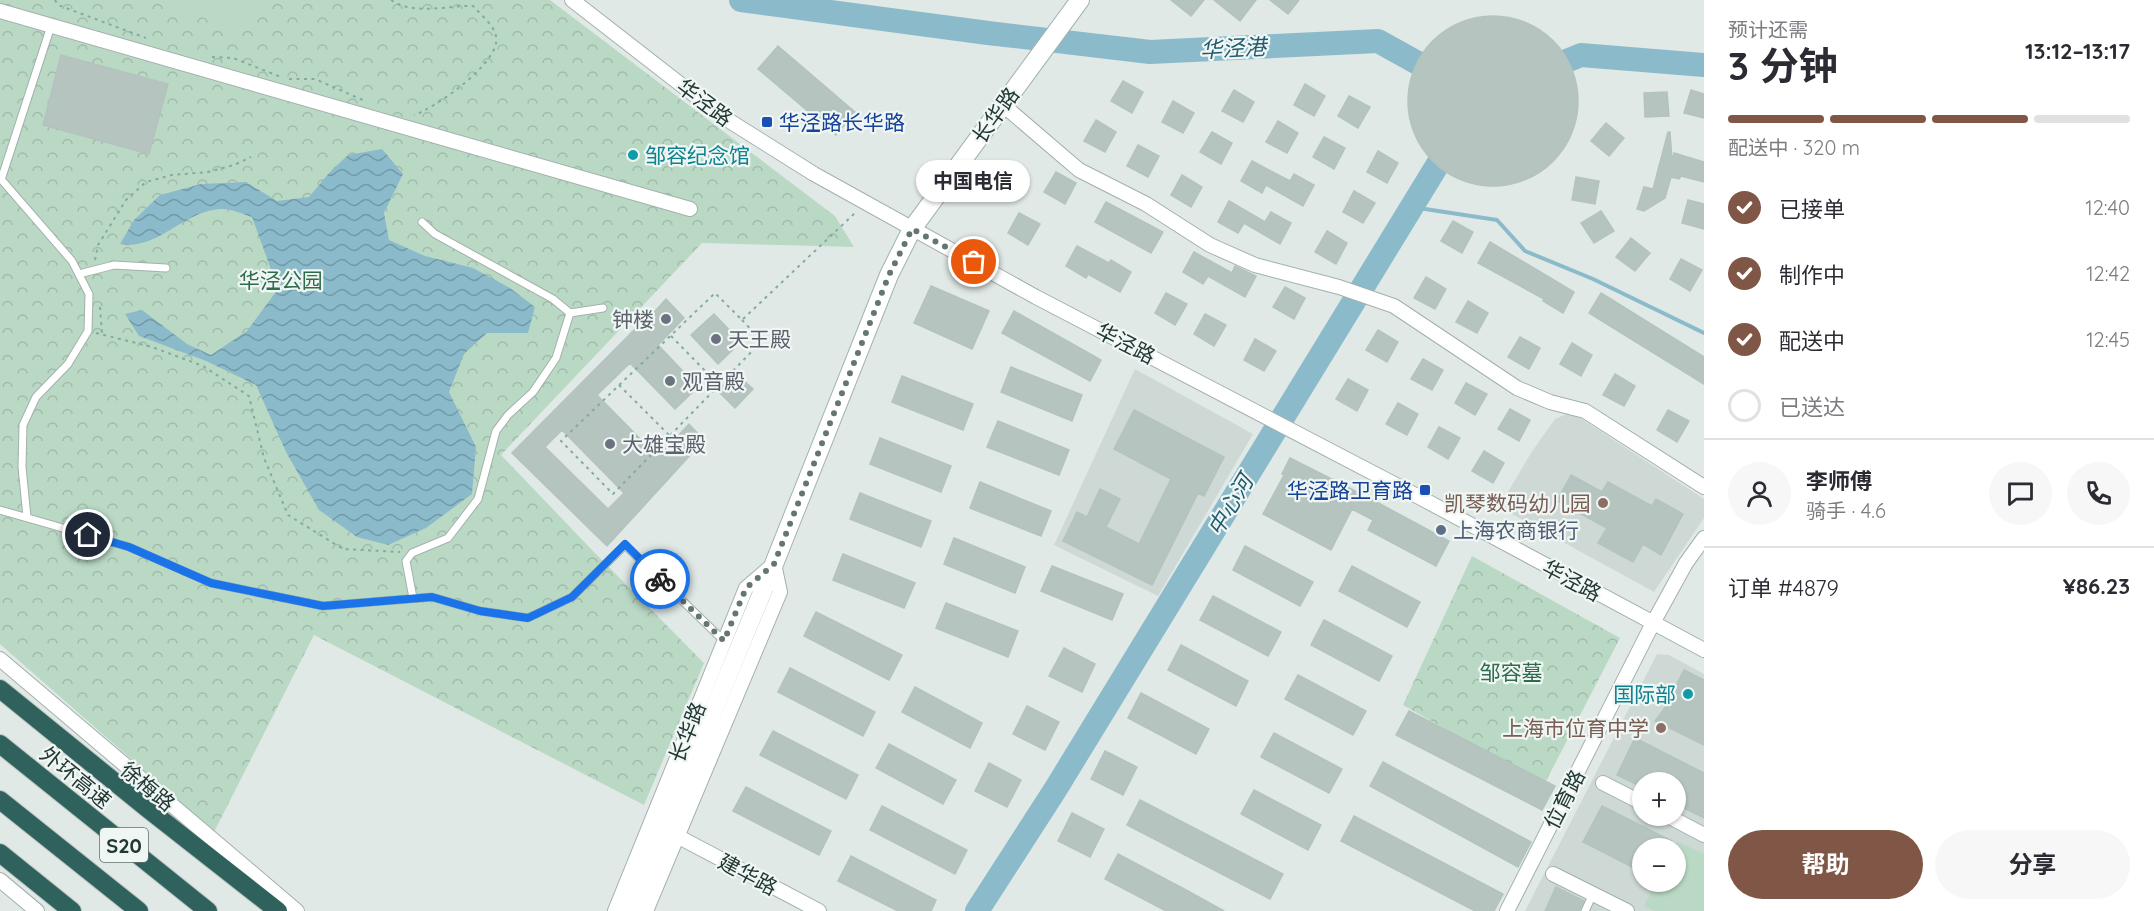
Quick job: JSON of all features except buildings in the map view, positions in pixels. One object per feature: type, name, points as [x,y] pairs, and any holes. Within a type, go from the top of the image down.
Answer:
[{"type":"highway","points":[[0,689],[278,911]]},
{"type":"highway","name":"外环高速","points":[[0,744],[208,911]]},
{"type":"highway","name":"S20","points":[[7,806],[139,911]]},
{"type":"highway","points":[[0,853],[72,911]]},
{"type":"street","name":"华泾路","points":[[572,0],[720,115],[780,154],[1036,297],[1704,650]]},
{"type":"street","name":"长华路","points":[[630,911],[774,564],[889,275],[912,229],[1080,0]]},
{"type":"street","points":[[0,11],[690,209]]},
{"type":"street","points":[[1003,105],[1079,170],[1146,204],[1210,245],[1256,265],[1339,286],[1394,306],[1517,388],[1550,402],[1585,411],[1704,487]]},
{"type":"street","name":"位育路","points":[[1507,911],[1653,623],[1686,563],[1704,538]]},
{"type":"street","name":"长华路","points":[[615,911],[746,588],[774,564]]},
{"type":"street","name":"长华路","points":[[646,911],[780,592],[774,564]]},
{"type":"street","name":"徐梅路","points":[[0,659],[297,911]]},
{"type":"street","points":[[1603,783],[1632,798]]},
{"type":"street","points":[[1686,826],[1704,835]]},
{"type":"street","name":"建华路","points":[[677,836],[819,911]]},
{"type":"street","points":[[1553,874],[1627,911]]},
{"type":"street","points":[[0,880],[37,911]]},
{"type":"lane","points":[[27,517],[22,467],[23,425],[36,397],[68,364],[88,331],[89,294],[72,261],[1,179],[51,26]]},
{"type":"lane","points":[[422,222],[435,234],[553,299],[570,313],[603,308]]},
{"type":"lane","points":[[79,274],[114,265],[166,268]]},
{"type":"lane","points":[[413,598],[406,561],[412,553],[448,538],[478,498],[495,431],[508,415],[533,392],[556,358],[570,313]]},
{"type":"lane","points":[[0,510],[129,547],[211,583],[323,606],[432,597],[480,611],[528,618],[572,597],[625,544],[724,641]]},
{"type":"lane","points":[[1585,911],[1593,894]]},
{"type":"path","points":[[55,0],[58,5],[147,38]]},
{"type":"path","points":[[392,0],[423,9],[473,6],[489,23],[496,38],[493,52],[481,69],[442,99],[411,116]]},
{"type":"path","points":[[202,57],[233,58],[288,79],[315,79],[366,102]]},
{"type":"path","points":[[93,270],[98,245],[126,200],[146,182],[172,175],[208,172],[234,165],[251,157]]},
{"type":"path","points":[[742,320],[866,203]]},
{"type":"path","points":[[715,293],[742,320],[762,341],[613,494],[561,441],[715,293]]},
{"type":"path","points":[[99,304],[102,334]]},
{"type":"path","points":[[88,331],[152,347],[203,366],[249,396],[264,458],[288,515],[343,549],[412,553]]},
{"type":"path","points":[[670,336],[719,385]]},
{"type":"path","points":[[619,385],[670,436]]},
{"type":"shaded area","points":[[1135,369],[1253,434],[1158,596],[1054,545]]},
{"type":"shaded area","name":"凯琴数码幼儿园","points":[[1571,412],[1704,499],[1704,518],[1654,592],[1499,507],[1531,453],[1555,419]]},
{"type":"shaded area","name":"上海市位育中学","points":[[1657,654],[1669,655],[1704,674],[1704,911],[1525,911]]},
{"type":"green space","name":"华泾公园","points":[[0,0],[550,0],[835,216],[854,247],[702,243],[501,455],[704,663],[644,805],[314,635],[214,832],[0,644]]},
{"type":"green space","points":[[182,0],[256,0],[245,32],[179,9]]},
{"type":"green space","name":"邹容墓","points":[[1472,556],[1620,638],[1544,785],[1403,705]]},
{"type":"green space","points":[[1686,845],[1704,854],[1704,911],[1654,911],[1644,906],[1651,892],[1686,892]]},
{"type":"water","points":[[382,149],[403,174],[384,213],[389,240],[425,256],[473,268],[510,288],[535,307],[528,333],[487,333],[464,354],[449,392],[476,447],[472,494],[426,528],[388,545],[357,537],[319,510],[286,452],[256,385],[206,361],[139,336],[125,314],[142,310],[187,344],[211,355],[247,331],[278,289],[252,217],[228,209],[207,211],[146,242],[133,245],[120,244],[134,220],[160,195],[201,184],[246,182],[277,201],[309,197],[348,155]]},
{"type":"waterway","name":"华泾港","points":[[741,0],[1150,52],[1378,41],[1479,97]]},
{"type":"waterway","name":"华泾港","points":[[1479,97],[1581,55],[1704,65]]},
{"type":"waterway","name":"中心河","points":[[977,911],[1055,790],[1479,97]]},
{"type":"waterway","points":[[1412,207],[1497,220],[1525,251],[1593,279],[1704,333]]},
{"type":"way so far","points":[[660,579],[724,641],[746,588],[774,564],[889,275],[912,229],[974,262]]},
{"type":"place","name":"华泾路长华路","points":[[767,122]]},
{"type":"place","name":"邹容纪念馆","points":[[633,155]]},
{"type":"place","name":"中国电信","points":[[974,262]]},
{"type":"place","name":"钟楼","points":[[666,319]]},
{"type":"place","name":"天王殿","points":[[716,339]]},
{"type":"place","name":"观音殿","points":[[670,381]]},
{"type":"place","name":"大雄宝殿","points":[[610,444]]},
{"type":"place","name":"华泾路卫育路","points":[[1425,490]]},
{"type":"place","name":"凯琴数码幼儿园","points":[[1603,503]]},
{"type":"place","name":"上海农商银行","points":[[1441,530]]},
{"type":"place","name":"国际部","points":[[1688,694]]},
{"type":"place","name":"上海市位育中学","points":[[1661,728]]},
{"type":"route","points":[[88,535],[129,547],[211,583],[323,606],[432,597],[480,611],[528,618],[572,597],[625,544],[660,579]]}]
